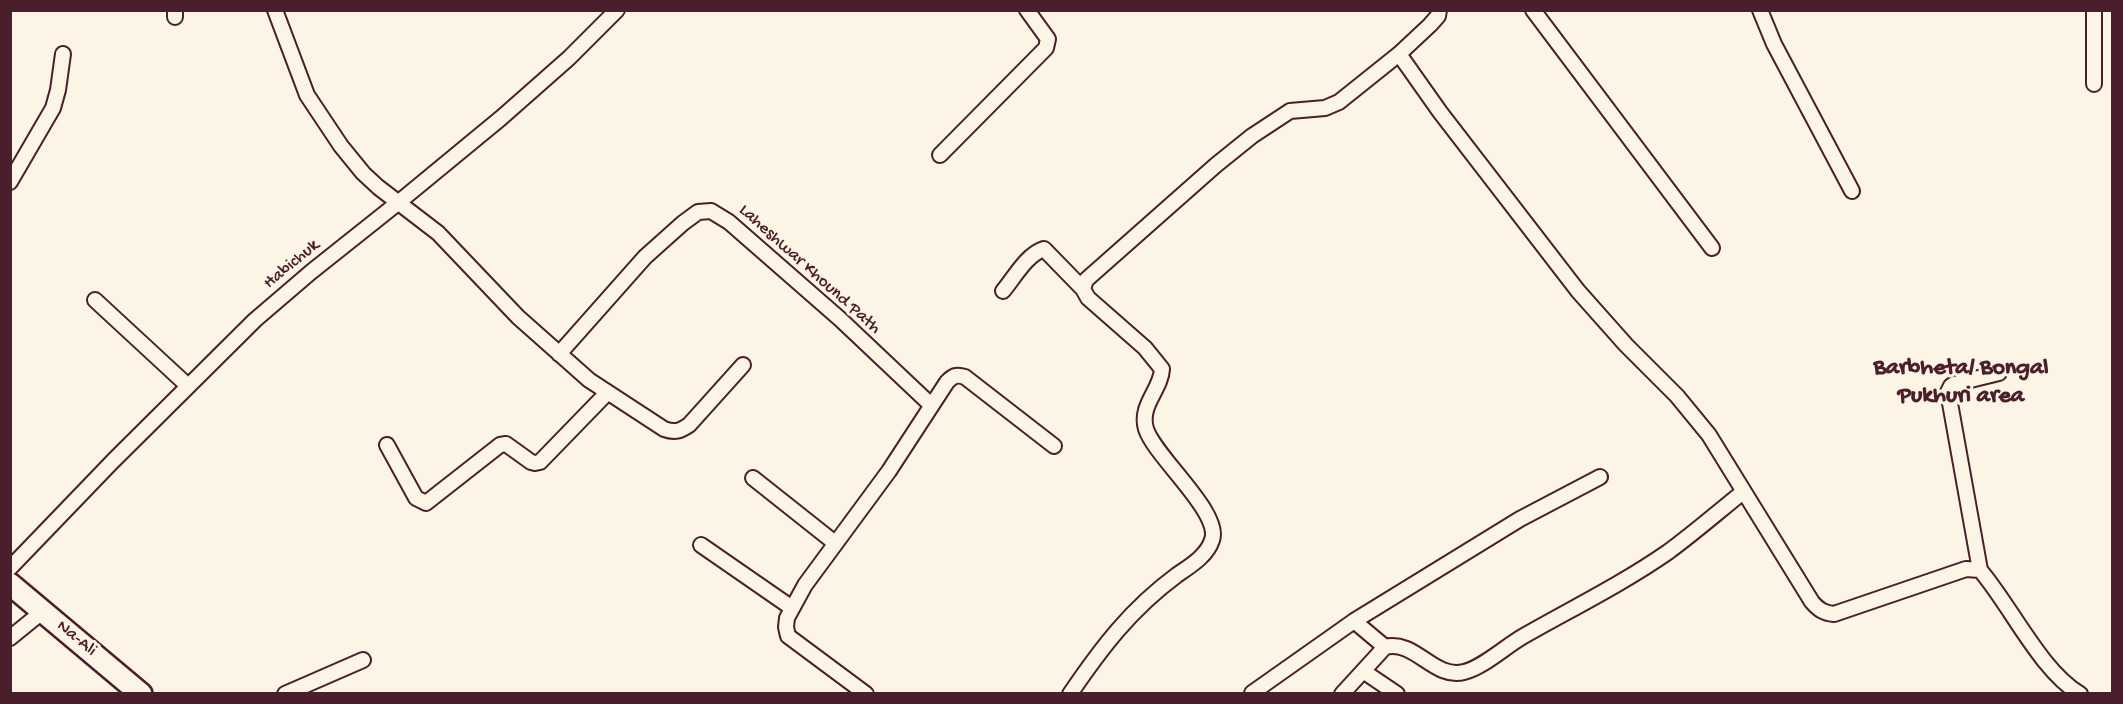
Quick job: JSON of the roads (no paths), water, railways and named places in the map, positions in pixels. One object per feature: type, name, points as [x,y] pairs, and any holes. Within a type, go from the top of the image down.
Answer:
[{"type":"main road","name":"Na-Ali","points":[[10,584],[141,693]]},
{"type":"street","points":[[275,10],[299,76],[320,116],[363,173],[445,239],[518,317],[607,393],[664,429],[673,432],[680,431],[689,425],[743,365]]},
{"type":"street","name":"Habichuk","points":[[10,568],[113,461],[255,320],[534,89],[617,10]]},
{"type":"street","points":[[940,155],[1046,48],[1048,39],[1027,10]]},
{"type":"street","points":[[1083,289],[1086,280],[1105,262],[1252,136],[1290,111],[1325,108],[1339,102],[1430,26],[1438,16],[1439,10]]},
{"type":"street","points":[[1533,10],[1712,248]]},
{"type":"street","points":[[1760,10],[1774,44],[1852,191]]},
{"type":"street","points":[[2094,10],[2094,84]]},
{"type":"street","points":[[10,182],[53,108],[63,54]]},
{"type":"street","points":[[1399,54],[1440,112],[1578,291],[1626,345],[1677,396],[1709,435],[1812,602],[1825,613],[1834,614],[1966,569],[1980,570]]},
{"type":"street","name":"Laheshwar Khound Path","points":[[559,354],[664,238],[698,212],[711,211],[720,214],[840,319],[931,405]]},
{"type":"street","points":[[1003,291],[1031,257],[1044,249],[1083,289],[1088,298],[1160,363],[1162,377],[1147,405],[1146,426],[1159,448],[1207,514],[1214,528],[1212,542],[1203,556],[1146,599],[1130,615],[1100,651],[1070,693]]},
{"type":"street","points":[[95,300],[188,386]]},
{"type":"street","points":[[1999,373],[1954,384],[1948,392],[1980,570],[2061,680],[2080,693]]},
{"type":"street","points":[[866,693],[788,636],[786,627],[792,608],[835,543],[889,471],[947,382],[953,376],[965,377],[1054,446]]},
{"type":"street","points":[[387,445],[416,498],[426,503],[500,445],[506,444],[531,462],[540,462],[607,393]]},
{"type":"street","points":[[10,575],[113,461]]},
{"type":"street","points":[[1252,693],[1354,621],[1520,519],[1600,477]]},
{"type":"street","points":[[753,478],[835,543]]},
{"type":"street","points":[[1341,693],[1384,647],[1394,645],[1403,647],[1444,671],[1455,674],[1467,672],[1651,563],[1684,540],[1743,492]]},
{"type":"street","points":[[701,545],[792,608]]},
{"type":"street","points":[[10,638],[42,612]]},
{"type":"street","points":[[1354,621],[1384,647]]},
{"type":"street","points":[[285,693],[363,660]]},
{"type":"street","points":[[1364,671],[1397,693]]},
{"type":"district","name":"Barbheta/ Bongal Pukhuri area","points":[[1961,383]]}]
